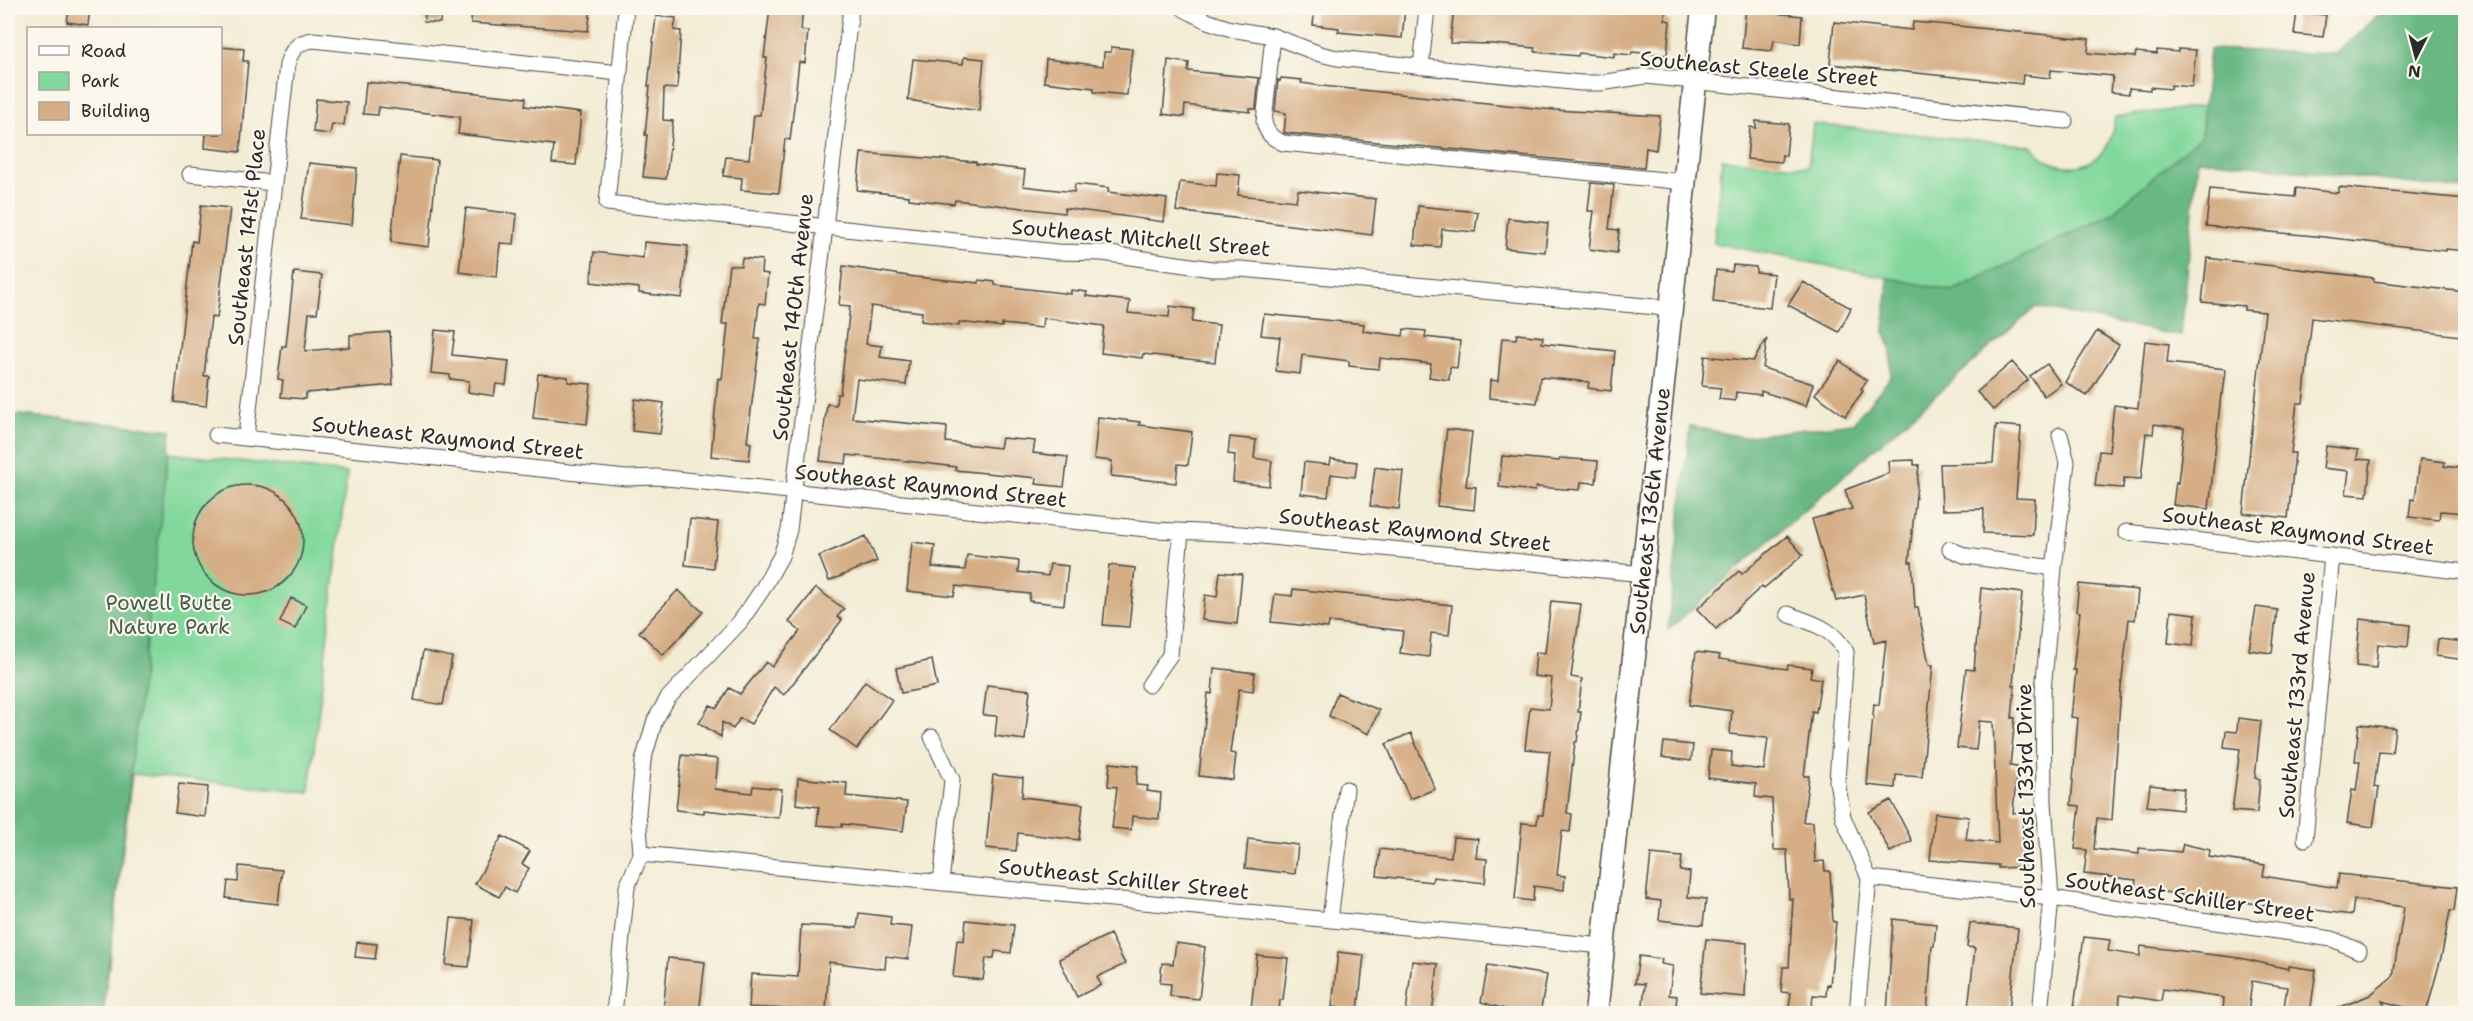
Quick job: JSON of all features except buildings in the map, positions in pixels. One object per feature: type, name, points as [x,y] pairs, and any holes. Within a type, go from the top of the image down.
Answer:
[{"type":"street","points":[[619,73],[626,8]]},
{"type":"street","name":"Southeast 140th Avenue","points":[[614,1014],[627,887],[641,854],[638,812],[643,761],[655,720],[668,698],[740,622],[762,590],[781,556],[789,531],[851,8]]},
{"type":"street","points":[[1421,67],[1427,8]]},
{"type":"street","name":"Southeast 136th Avenue","points":[[1596,1014],[1703,8]]},
{"type":"street","name":"Southeast Steele Street","points":[[1184,9],[1215,24],[1273,36],[1336,58],[1581,83],[1600,83],[1646,76],[2065,121]]},
{"type":"street","points":[[1273,36],[1264,122],[1272,138],[1283,143],[1685,182]]},
{"type":"street","name":"Southeast 141st Place","points":[[246,437],[287,65],[291,52],[298,45],[313,40],[619,73]]},
{"type":"street","name":"Southeast Mitchell Street","points":[[619,73],[607,202],[1057,252],[1112,254],[1212,269],[1253,270],[1656,307],[1671,312]]},
{"type":"street","points":[[190,174],[273,183]]},
{"type":"street","name":"Southeast Raymond Street","points":[[216,435],[626,478],[657,477],[794,493],[1643,574]]},
{"type":"street","name":"Southeast 133rd Drive","points":[[2040,1014],[2051,898],[2044,802],[2043,691],[2054,567],[2067,462],[2060,435]]},
{"type":"street","points":[[1149,685],[1170,655],[1181,531]]},
{"type":"street","name":"Southeast Raymond Street","points":[[2126,532],[2466,572]]},
{"type":"street","points":[[1950,549],[1966,556],[2054,567]]},
{"type":"street","name":"Southeast 133rd Avenue","points":[[2305,839],[2332,556]]},
{"type":"street","points":[[1788,614],[1827,630],[1838,639],[1846,652],[1837,781],[1843,817],[1869,878],[1857,1014]]},
{"type":"street","points":[[932,737],[952,780],[941,883]]},
{"type":"street","points":[[1330,920],[1346,789]]},
{"type":"street","name":"Southeast Schiller Street","points":[[641,854],[1603,946]]},
{"type":"street","name":"Southeast Schiller Street","points":[[1869,878],[2051,898],[2332,939],[2359,951]]},
{"type":"green space","points":[[2387,8],[2465,8],[2465,190],[2198,159],[2181,336],[2036,307],[1668,630],[1690,426],[1742,437],[1853,423],[1891,377],[1891,348],[1884,332],[1888,278],[1953,291],[2111,214],[2201,136],[2210,49],[2335,54]]},
{"type":"green space","points":[[2204,106],[2201,136],[2111,214],[1953,291],[1714,243],[1722,159],[1808,167],[1813,124],[2032,146],[2048,161],[2058,165],[2078,166],[2088,163],[2105,149],[2112,134],[2115,117]]},
{"type":"green space","name":"Powell Butte Nature Park","points":[[8,414],[171,430],[168,453],[347,473],[309,792],[132,774],[103,1013],[8,1013]]},
{"type":"green space","points":[[8,414],[171,430],[103,1013],[8,1013]]}]
